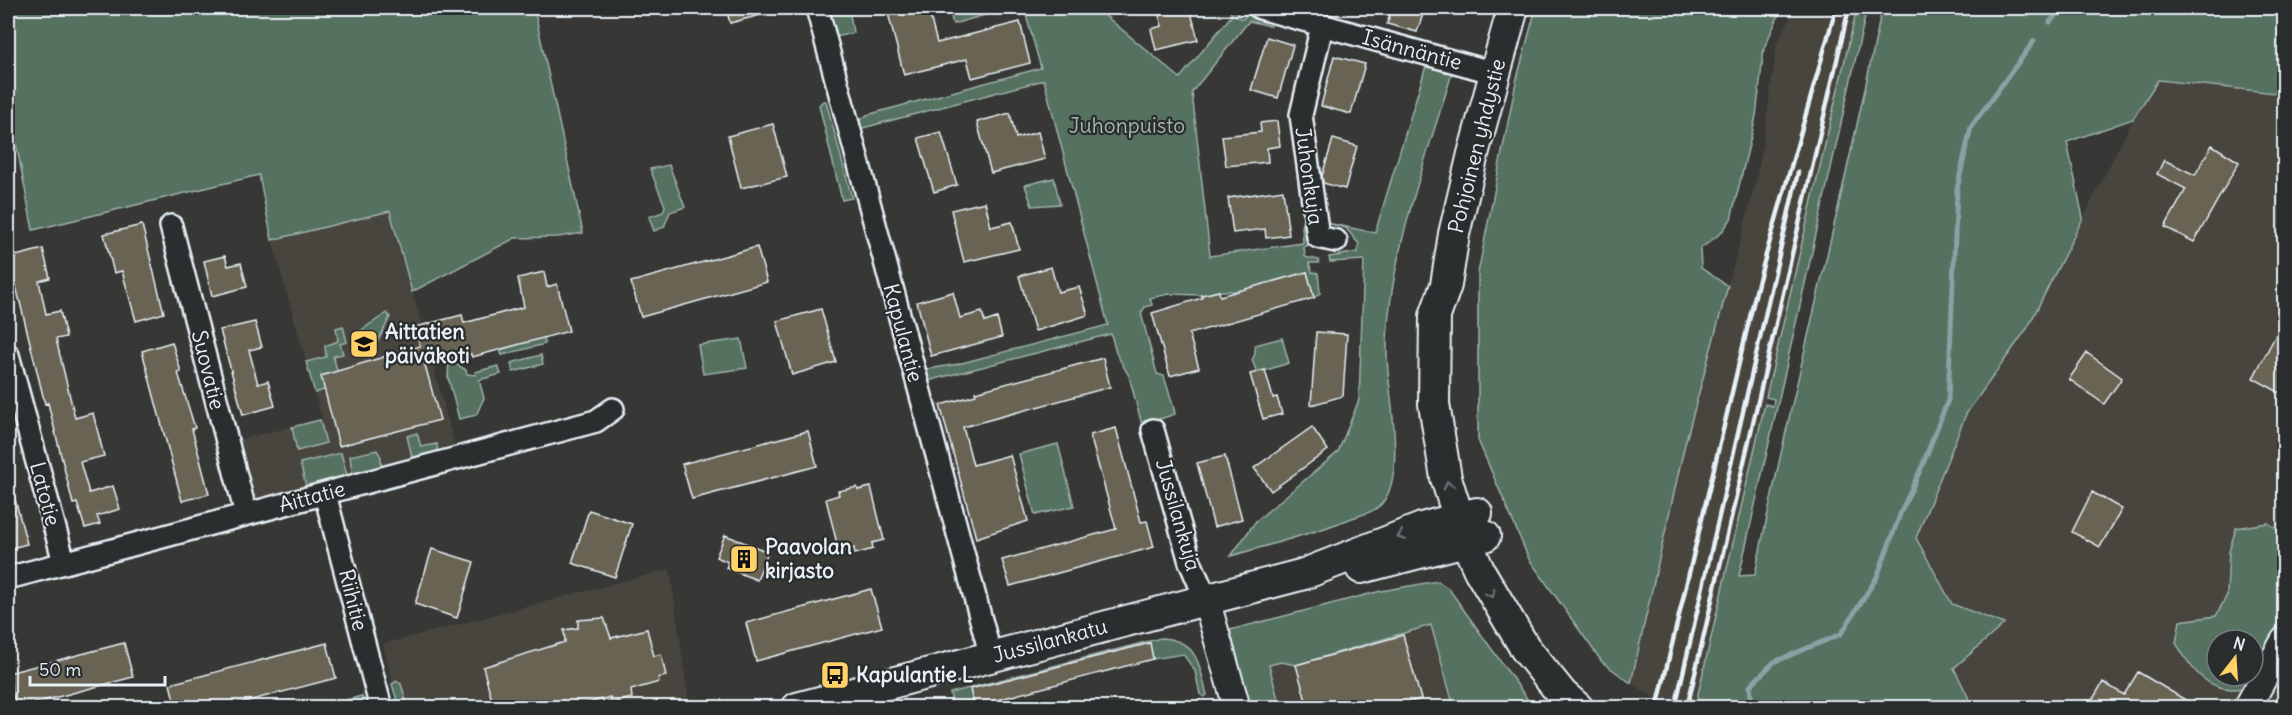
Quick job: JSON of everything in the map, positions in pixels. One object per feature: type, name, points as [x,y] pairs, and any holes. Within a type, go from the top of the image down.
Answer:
[{"type":"main road","name":"Pohjoinen yhdystie","points":[[1513,8],[1454,234],[1446,285],[1451,319],[1450,371],[1472,527],[1494,599],[1520,642],[1562,694],[1578,708]]},
{"type":"main road","name":"Jussilankatu","points":[[797,708],[1304,574],[1355,570],[1472,527]]},
{"type":"main road","name":"Pohjoinen yhdystie","points":[[1472,527],[1531,624],[1593,708]]},
{"type":"street","name":"Kapulantie","points":[[817,8],[991,657]]},
{"type":"street","name":"Isännäntie","points":[[1260,8],[1495,73]]},
{"type":"street","name":"Juhonkuja","points":[[1322,26],[1303,98],[1302,136],[1318,237],[1336,241]]},
{"type":"street","name":"Suovatie","points":[[171,226],[246,514]]},
{"type":"street","name":"Latotie","points":[[8,355],[64,562]]},
{"type":"street","name":"Aittatie","points":[[8,578],[587,423],[613,409]]},
{"type":"street","name":"Jussilankuja","points":[[1153,430],[1190,562],[1206,599]]},
{"type":"street","name":"Riihitie","points":[[325,494],[381,708]]},
{"type":"street","points":[[1206,599],[1237,708]]},
{"type":"street","points":[[2247,708],[2284,641]]},
{"type":"shaded area","points":[[1796,8],[1857,8],[1695,707],[1667,707],[1632,683],[1685,444],[1752,197],[1762,152],[1777,43]]},
{"type":"shaded area","points":[[2158,80],[2284,94],[2284,707],[1973,707],[1954,668],[1916,539],[1966,414],[2028,327],[2133,119]]},
{"type":"shaded area","name":"Aittatien päiväkoti","points":[[390,210],[456,450],[262,501],[253,499],[248,495],[235,441],[322,419],[272,240]]},
{"type":"shaded area","points":[[670,569],[689,704],[678,708],[399,707],[383,644]]},
{"type":"shaded area","points":[[1427,612],[1454,707],[1260,707],[1248,641]]},
{"type":"green space","points":[[8,8],[534,8],[583,233],[558,237],[515,238],[412,292],[390,211],[272,240],[259,175],[33,230],[8,102]]},
{"type":"green space","points":[[829,8],[849,8],[853,33],[836,37]]},
{"type":"green space","points":[[949,8],[990,8],[992,13],[953,24]]},
{"type":"green space","name":"Juhonpuisto","points":[[1024,8],[1096,8],[1180,78],[1232,15],[1229,10],[1231,8],[1240,10],[1236,16],[1243,19],[1247,13],[1270,22],[1271,26],[1249,21],[1192,92],[1210,256],[1303,243],[1302,223],[1306,211],[1308,245],[1304,247],[1305,257],[1319,260],[1319,263],[1309,263],[1312,272],[1318,273],[1320,293],[1314,298],[1307,272],[1240,291],[1219,291],[1202,295],[1169,294],[1150,298],[1152,305],[1145,307],[1141,313],[1157,374],[1164,376],[1175,414],[1142,425],[1129,376],[1116,353],[1111,334],[927,381],[922,370],[958,364],[1108,325],[1044,80],[859,129],[859,121],[867,115],[1041,68]]},
{"type":"green space","points":[[1536,8],[1782,8],[1764,48],[1756,116],[1731,219],[1721,233],[1700,249],[1701,268],[1728,286],[1685,444],[1631,683],[1602,662],[1529,559],[1478,440],[1478,273],[1516,82]]},
{"type":"green space","points":[[1857,8],[1867,8],[1739,576],[1755,575],[1882,8],[2279,8],[2284,10],[2284,94],[2158,80],[2133,119],[2067,142],[2083,218],[2028,327],[1966,414],[1916,538],[1952,604],[2004,624],[1954,668],[1973,707],[1695,707],[1765,404],[1773,406],[1774,399],[1766,397]]},
{"type":"green space","points":[[1426,66],[1452,73],[1409,213],[1393,286],[1388,321],[1387,355],[1395,458],[1387,496],[1377,508],[1369,513],[1231,556],[1256,521],[1338,452],[1359,400],[1364,260],[1330,262],[1329,257],[1358,252],[1359,244],[1346,228],[1322,222],[1375,233]]},
{"type":"green space","points":[[826,101],[852,198],[842,200],[819,105]]},
{"type":"green space","points":[[669,165],[685,207],[670,212],[664,227],[654,231],[649,217],[663,212],[665,206],[650,169]]},
{"type":"green space","points":[[1054,178],[1060,204],[1032,206],[1025,185]]},
{"type":"green space","points":[[387,313],[390,317],[378,341],[362,349],[357,333]]},
{"type":"green space","points":[[343,326],[347,342],[340,344],[343,354],[333,356],[341,384],[315,393],[306,362],[326,357],[325,346],[338,341],[336,328]]},
{"type":"green space","points":[[542,329],[545,344],[502,355],[500,350],[534,340]]},
{"type":"green space","points":[[1282,338],[1289,363],[1257,373],[1252,360],[1255,345]]},
{"type":"green space","points":[[741,339],[747,368],[703,374],[698,345]]},
{"type":"green space","points":[[541,355],[543,364],[513,372],[511,363]]},
{"type":"green space","points":[[449,360],[466,370],[467,374],[476,375],[475,372],[498,366],[501,374],[479,380],[484,398],[476,415],[459,419],[448,377]]},
{"type":"green space","points":[[320,420],[326,443],[297,451],[292,427]]},
{"type":"green space","points":[[417,433],[421,447],[437,444],[438,454],[413,461],[407,436]]},
{"type":"green space","points":[[1058,444],[1074,506],[1035,515],[1019,454]]},
{"type":"green space","points":[[377,450],[381,457],[381,469],[348,478],[352,473],[350,456]]},
{"type":"green space","points":[[341,453],[347,475],[306,486],[300,463]]},
{"type":"green space","points":[[2268,523],[2284,534],[2284,613],[2265,648],[2265,628],[2205,628],[2205,680],[2188,662],[2176,643],[2180,621],[2216,616],[2227,595],[2229,552],[2236,528]]},
{"type":"green space","points":[[1438,581],[1449,589],[1533,707],[1454,707],[1431,625],[1296,665],[1281,662],[1269,665],[1280,707],[1251,707],[1230,630],[1381,591]]},
{"type":"green space","points":[[1161,638],[1173,640],[1190,649],[1199,664],[1207,695],[1204,697],[1200,694],[1195,671],[1183,654],[1153,659],[1149,643],[971,689],[974,706],[953,707],[950,693]]},
{"type":"green space","points":[[397,681],[401,684],[408,707],[399,707],[392,684]]},
{"type":"green space","points":[[362,696],[365,707],[319,707]]},
{"type":"building","points":[[726,8],[771,8],[772,12],[730,23]]},
{"type":"building","points":[[911,8],[928,8],[937,43],[1020,22],[1030,63],[972,78],[967,59],[904,75],[888,13]]},
{"type":"building","points":[[1157,8],[1190,8],[1198,40],[1156,50],[1151,29],[1162,26]]},
{"type":"building","points":[[1392,8],[1425,8],[1417,32],[1387,24]]},
{"type":"building","points":[[1267,37],[1293,45],[1278,98],[1251,90]]},
{"type":"building","points":[[1334,56],[1365,64],[1351,114],[1321,106]]},
{"type":"building","points":[[1010,113],[1016,138],[1038,132],[1045,159],[991,173],[977,122]]},
{"type":"building","points":[[1277,121],[1280,146],[1267,148],[1268,162],[1226,166],[1222,136],[1261,132],[1260,123]]},
{"type":"building","points":[[773,124],[787,177],[741,188],[728,136]]},
{"type":"building","points":[[941,132],[957,185],[934,192],[918,138]]},
{"type":"building","points":[[1333,139],[1357,146],[1345,189],[1323,183],[1322,176]]},
{"type":"building","points":[[2212,145],[2239,162],[2194,242],[2165,227],[2186,189],[2157,174],[2164,160],[2195,175]]},
{"type":"building","points":[[1283,190],[1289,235],[1266,238],[1265,229],[1233,233],[1228,198]]},
{"type":"building","points":[[985,202],[991,227],[1012,222],[1019,249],[964,262],[951,210]]},
{"type":"building","points":[[142,225],[164,313],[136,321],[122,271],[114,273],[104,234]]},
{"type":"building","points":[[757,247],[767,282],[641,317],[631,282]]},
{"type":"building","points":[[43,249],[50,278],[39,281],[46,314],[60,311],[66,337],[56,339],[75,418],[93,413],[104,456],[80,462],[89,493],[113,486],[120,509],[97,516],[100,524],[85,528],[77,503],[73,504],[16,286],[13,287],[8,267],[8,258]]},
{"type":"building","points":[[225,256],[228,266],[241,263],[247,287],[212,296],[204,261]]},
{"type":"building","points":[[1051,267],[1058,292],[1079,287],[1088,315],[1035,331],[1019,276]]},
{"type":"building","points":[[544,272],[547,287],[557,284],[569,331],[472,357],[471,354],[425,365],[440,420],[339,446],[321,376],[420,346],[415,327],[462,315],[464,323],[524,307],[518,278]]},
{"type":"building","points":[[1307,272],[1314,298],[1189,334],[1199,368],[1170,376],[1152,313],[1202,298],[1202,295],[1219,291],[1220,296]]},
{"type":"building","points":[[953,292],[960,318],[982,312],[985,322],[997,318],[1002,337],[931,356],[917,302]]},
{"type":"building","points":[[821,309],[836,362],[792,375],[777,321]]},
{"type":"building","points":[[2284,320],[2284,395],[2253,378]]},
{"type":"building","points":[[255,322],[262,347],[249,350],[258,384],[268,381],[275,406],[243,415],[220,330]]},
{"type":"building","points":[[1316,332],[1347,334],[1343,396],[1311,405]]},
{"type":"building","points":[[172,342],[181,372],[178,373],[195,428],[192,429],[209,494],[182,501],[142,351]]},
{"type":"building","points":[[2087,353],[2122,378],[2104,404],[2069,379]]},
{"type":"building","points":[[1103,358],[1110,387],[963,427],[973,465],[1010,455],[1028,521],[976,538],[940,405],[976,395],[975,392]]},
{"type":"building","points":[[1265,370],[1273,398],[1277,397],[1282,414],[1263,419],[1250,374]]},
{"type":"building","points":[[1312,427],[1328,450],[1271,491],[1254,468]]},
{"type":"building","points":[[1116,428],[1141,522],[1147,521],[1154,547],[1010,586],[1002,560],[1116,529],[1090,435]]},
{"type":"building","points":[[808,431],[817,466],[692,499],[682,464]]},
{"type":"building","points":[[1225,456],[1242,519],[1214,527],[1197,463]]},
{"type":"building","points":[[857,487],[858,490],[871,487],[884,540],[872,543],[873,549],[855,554],[854,548],[839,552],[826,499],[839,495],[838,491]]},
{"type":"building","points":[[12,488],[27,544],[8,549],[8,489]]},
{"type":"building","points":[[2092,492],[2122,509],[2100,547],[2072,532]]},
{"type":"building","points":[[589,510],[632,524],[615,577],[572,563]]},
{"type":"building","name":"Paavolan kirjasto","points":[[725,535],[768,552],[757,580],[726,568],[728,562],[716,557]]},
{"type":"building","points":[[432,549],[474,562],[457,618],[415,604]]},
{"type":"building","points":[[871,589],[882,627],[756,661],[746,623]]},
{"type":"building","points":[[604,618],[611,638],[647,629],[654,656],[661,654],[666,676],[658,678],[659,682],[631,690],[632,698],[612,703],[610,697],[571,708],[494,708],[483,667],[565,642],[564,630],[578,628],[578,620]]},
{"type":"building","points":[[1403,635],[1421,699],[1389,708],[1308,708],[1296,665]]},
{"type":"building","points":[[124,643],[133,677],[16,708],[8,673]]},
{"type":"building","points":[[327,643],[336,678],[221,708],[176,708],[170,684]]},
{"type":"building","points":[[1150,643],[1153,659],[974,706],[970,689]]},
{"type":"building","points":[[2138,672],[2199,708],[2100,708],[2091,702],[2103,682],[2124,695]]},
{"type":"waterway","points":[[2050,22],[2062,8]]},
{"type":"waterway","points":[[1752,708],[1750,686],[1774,662],[1841,634],[1877,577],[1901,512],[1948,400],[1957,189],[1971,127],[2034,41]]},
{"type":"railway","points":[[1657,708],[1758,283],[1836,8]]},
{"type":"railway","points":[[1687,708],[1849,8]]},
{"type":"railway","points":[[1675,708],[1798,172]]},
{"type":"place","name":"Aittatien päiväkoti","points":[[364,344]]},
{"type":"place","name":"Paavolan kirjasto","points":[[744,559]]},
{"type":"place","name":"Kapulantie L","points":[[835,675]]}]
